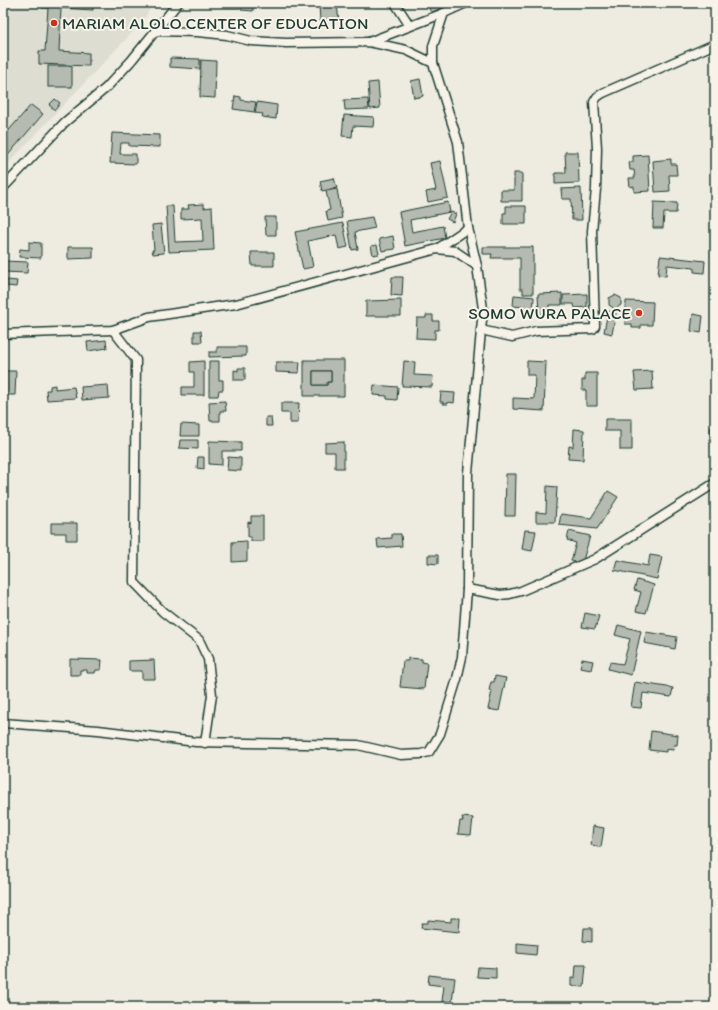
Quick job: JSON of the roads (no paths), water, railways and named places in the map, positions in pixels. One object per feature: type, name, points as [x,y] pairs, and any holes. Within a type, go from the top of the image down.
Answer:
[{"type":"street","points":[[3,188],[65,122],[106,88],[178,3]]},
{"type":"street","points":[[395,3],[410,26]]},
{"type":"street","points":[[369,42],[466,3]]},
{"type":"street","points":[[3,723],[98,730],[205,743],[358,745],[401,755],[429,752],[440,734],[457,679],[462,657],[467,589],[468,474],[483,309],[477,266],[468,228],[458,142],[433,62],[433,46],[444,13]]},
{"type":"street","points":[[155,31],[220,34],[251,41],[286,43],[369,42],[406,50],[433,62]]},
{"type":"street","points":[[481,330],[512,337],[536,331],[593,329],[595,326],[592,231],[596,189],[597,148],[594,102],[597,97],[603,93],[715,44]]},
{"type":"street","points":[[3,334],[113,330],[149,318],[236,304],[437,249],[468,228]]},
{"type":"street","points":[[437,249],[455,251],[477,266]]},
{"type":"street","points":[[113,330],[136,360],[134,582],[163,612],[199,640],[208,658],[212,695],[205,743]]},
{"type":"street","points":[[467,589],[500,596],[510,594],[595,559],[715,483]]},
{"type":"place","name":"MARIAM ALOLO CENTER OF EDUCATION","points":[[54,23]]},
{"type":"place","name":"SOMO WURA PALACE","points":[[639,313]]}]
